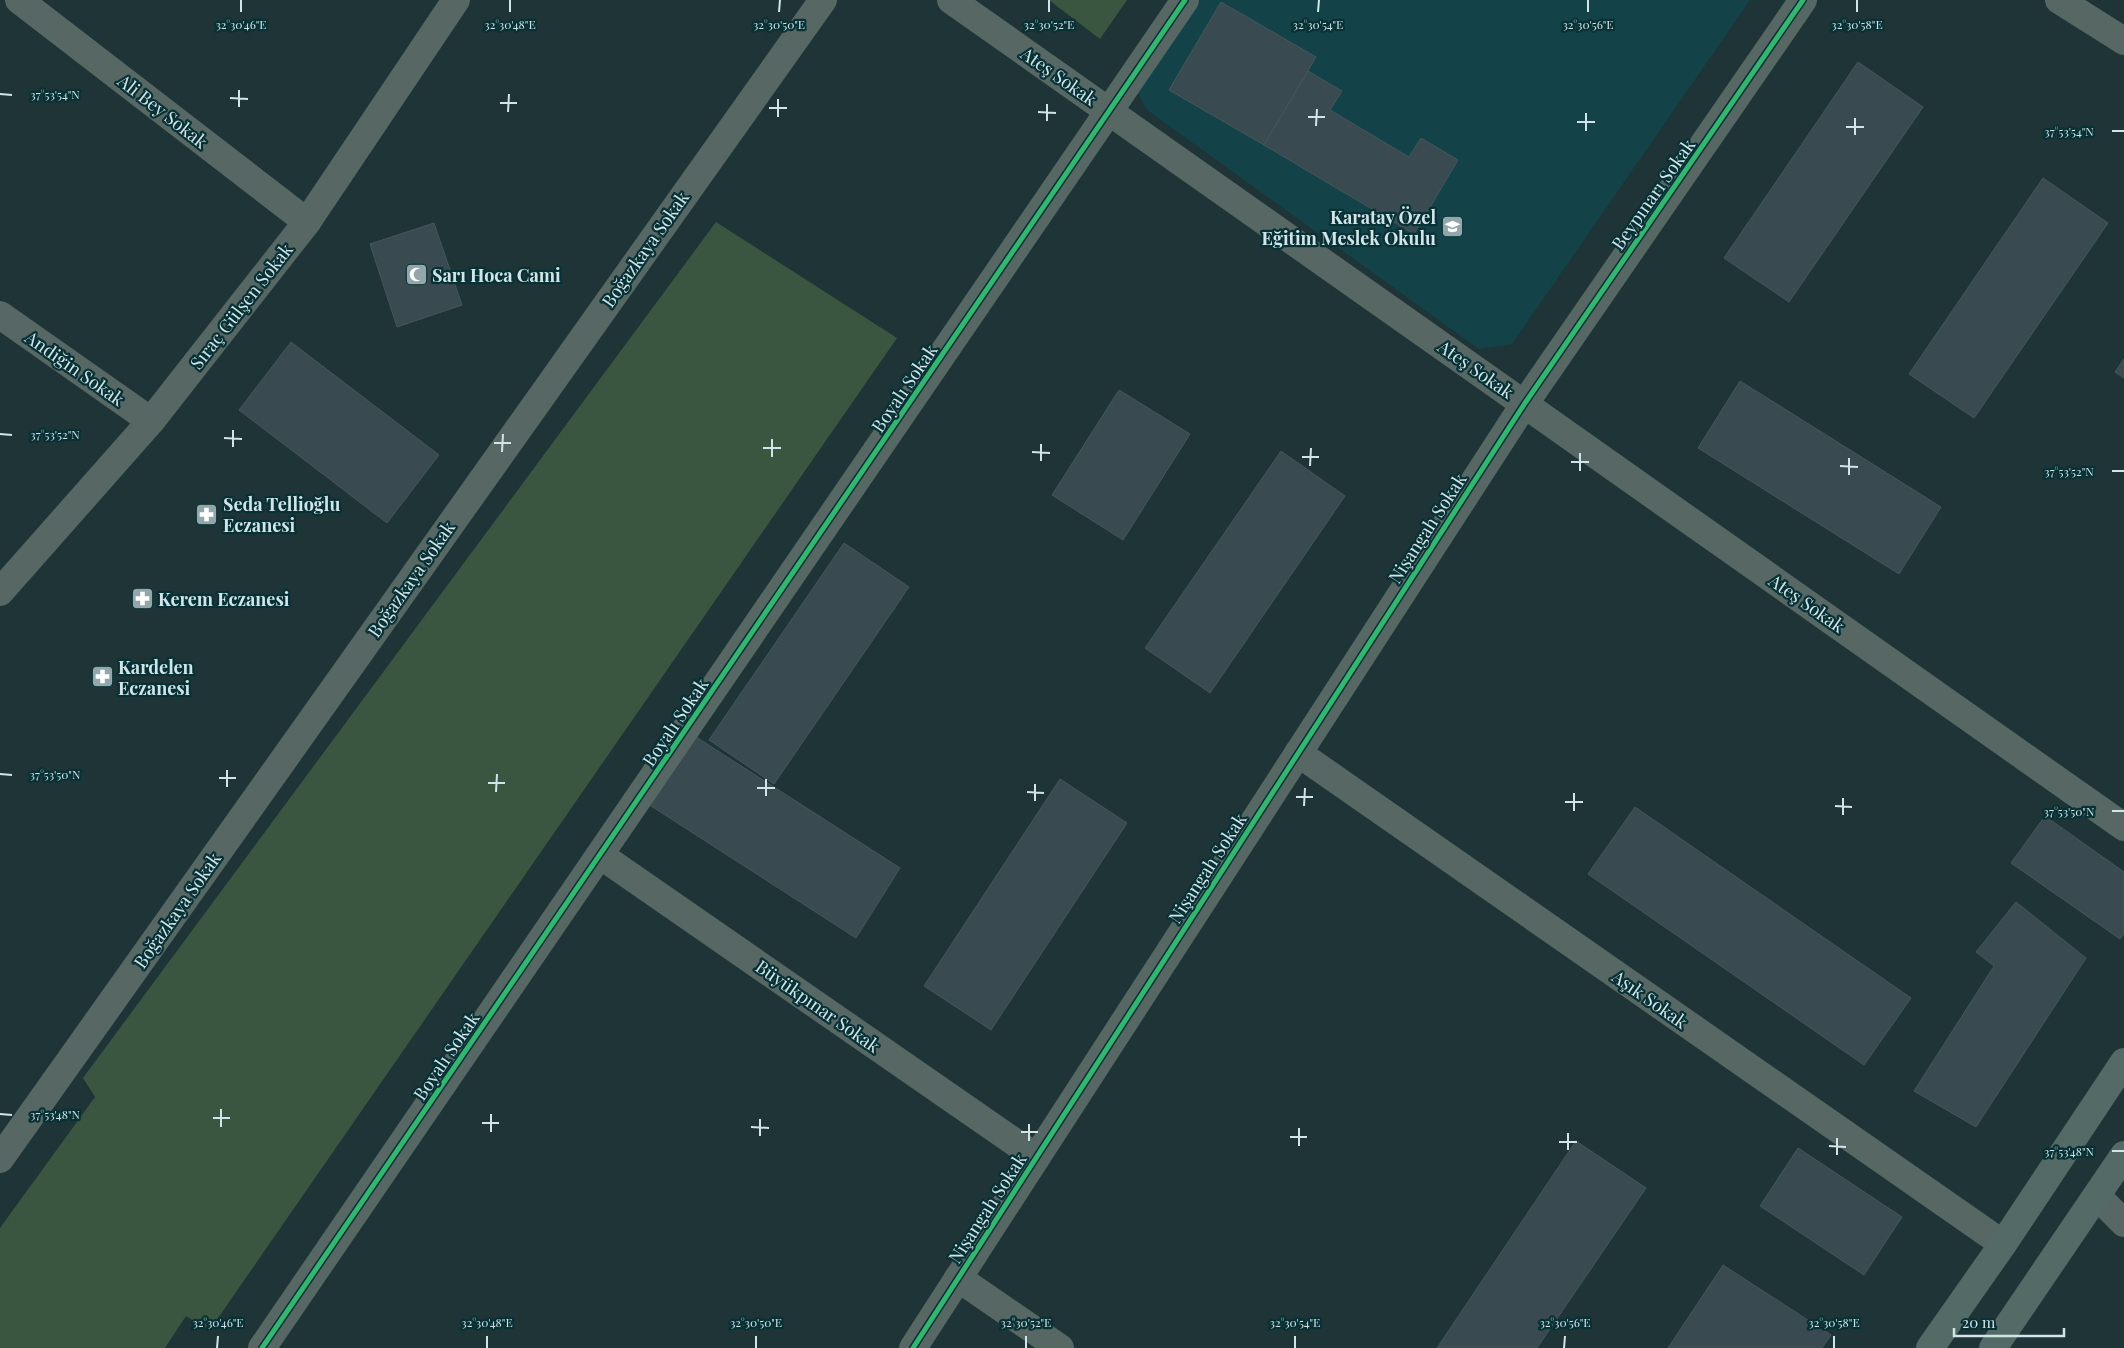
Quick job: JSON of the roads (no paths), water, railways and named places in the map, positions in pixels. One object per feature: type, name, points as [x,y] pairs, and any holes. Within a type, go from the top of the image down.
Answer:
[{"type":"main road","points":[[1930,1348],[2003,1244],[2124,1062]]},
{"type":"main road","points":[[1992,1348],[2124,1155]]},
{"type":"street","name":"Ali Bey Sokak","points":[[20,0],[307,222]]},
{"type":"street","name":"Sıraç Gülşen Sokak","points":[[0,592],[151,421],[307,222],[456,0]]},
{"type":"street","name":"Boğazkaya Sokak","points":[[0,1159],[823,0]]},
{"type":"street","name":"Ateş Sokak","points":[[950,0],[1525,403],[2124,827]]},
{"type":"street","name":"Boyalı Sokak","points":[[262,1348],[1185,0]]},
{"type":"street","name":"Beypınarı Sokak","points":[[1525,403],[1803,0]]},
{"type":"street","points":[[2059,0],[2124,41]]},
{"type":"street","name":"Andiğin Sokak","points":[[0,315],[151,421]]},
{"type":"street","name":"Nişangah Sokak","points":[[913,1348],[1525,403]]},
{"type":"street","name":"Aşık Sokak","points":[[1298,753],[2003,1244]]},
{"type":"street","name":"Büyükpınar Sokak","points":[[600,855],[1036,1157]]},
{"type":"street","points":[[2097,1196],[2124,1223]]},
{"type":"street","points":[[958,1278],[1060,1348]]},
{"type":"place","name":"Karatay Özel Eğitim Meslek Okulu","points":[[1452,227]]},
{"type":"place","name":"Sarı Hoca Cami","points":[[416,275]]},
{"type":"place","name":"Seda Tellioğlu Eczanesi","points":[[207,514]]},
{"type":"place","name":"Kerem Eczanesi","points":[[142,599]]},
{"type":"place","name":"Kardelen Eczanesi","points":[[102,677]]}]
